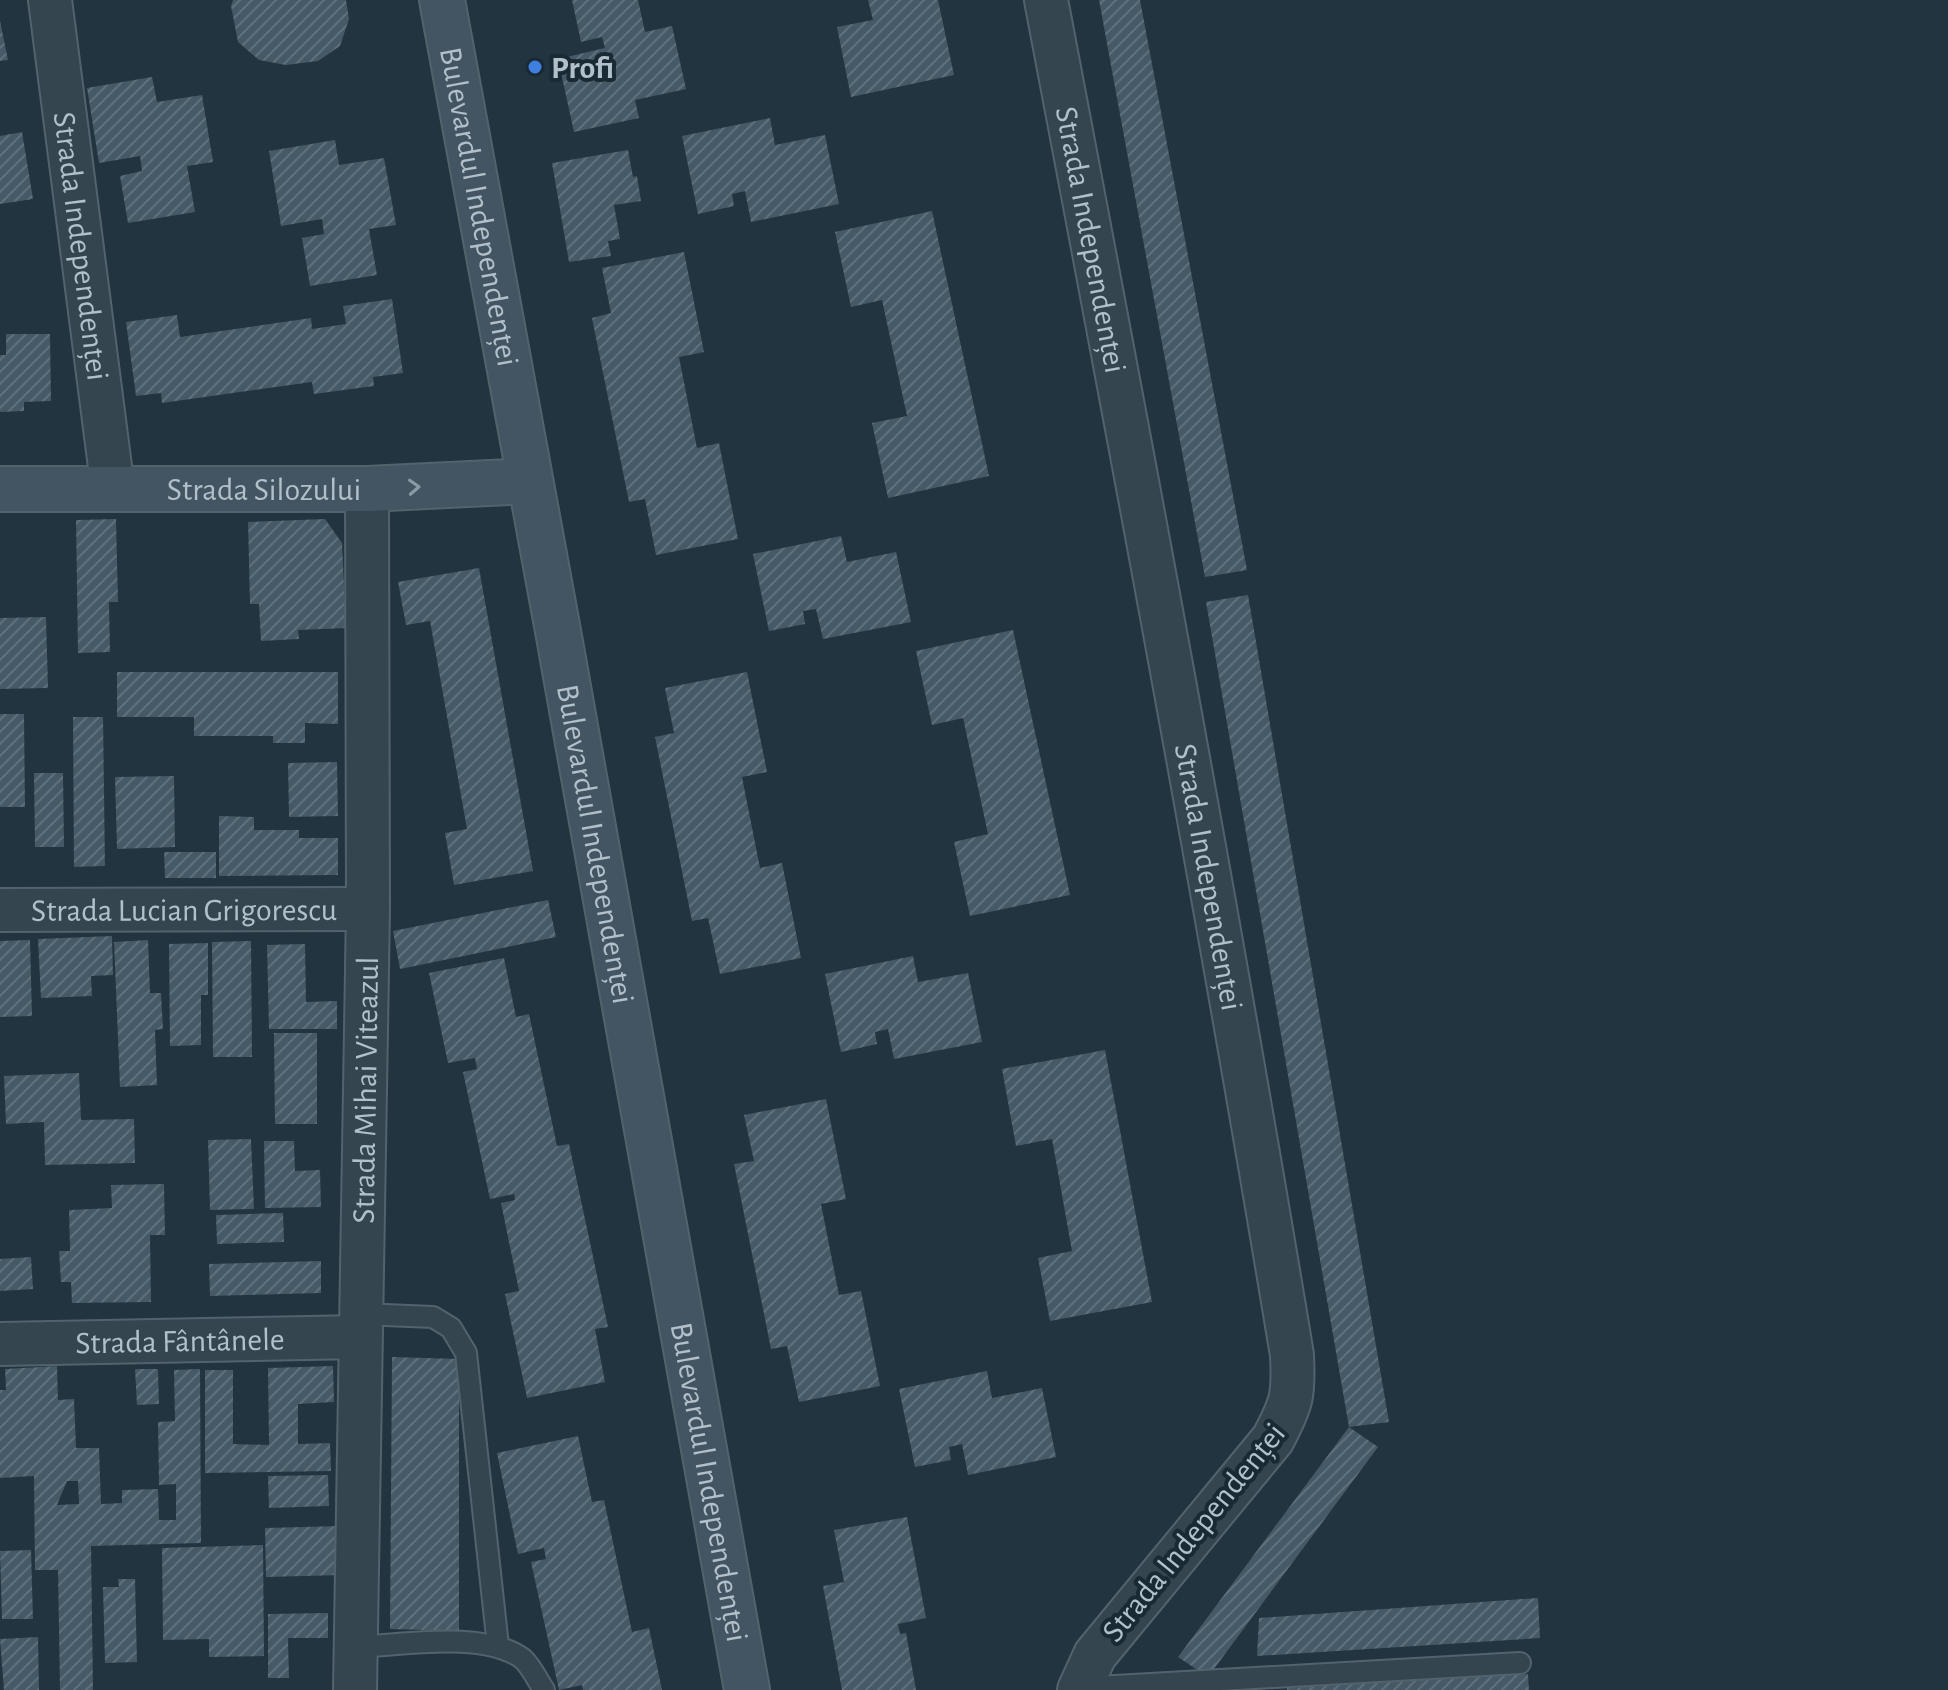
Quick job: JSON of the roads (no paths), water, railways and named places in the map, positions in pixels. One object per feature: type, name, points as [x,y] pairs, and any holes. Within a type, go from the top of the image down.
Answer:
[{"type":"main road","name":"Bulevardul Independenței","points":[[442,0],[747,1690]]},
{"type":"main road","name":"Strada Silozului","points":[[0,489],[367,489],[529,481]]},
{"type":"street","name":"Strada Independenței","points":[[50,0],[113,490]]},
{"type":"street","name":"Strada Independenței","points":[[1046,0],[1149,541],[1250,1103],[1292,1355],[1293,1382],[1290,1408],[1273,1439],[1095,1655],[1079,1689]]},
{"type":"street","name":"Strada Mihai Viteazul","points":[[355,1690],[368,909],[367,489]]},
{"type":"street","name":"Strada Lucian Grigorescu","points":[[0,910],[368,909]]},
{"type":"street","name":"Strada Fântânele","points":[[0,1344],[360,1326]]},
{"type":"lane","points":[[360,1326],[433,1317],[451,1328],[466,1353],[498,1646]]},
{"type":"lane","points":[[356,1647],[457,1642],[498,1646],[524,1660],[544,1690]]},
{"type":"lane","points":[[1079,1689],[1520,1663]]},
{"type":"place","name":"Profi","points":[[535,67]]}]
